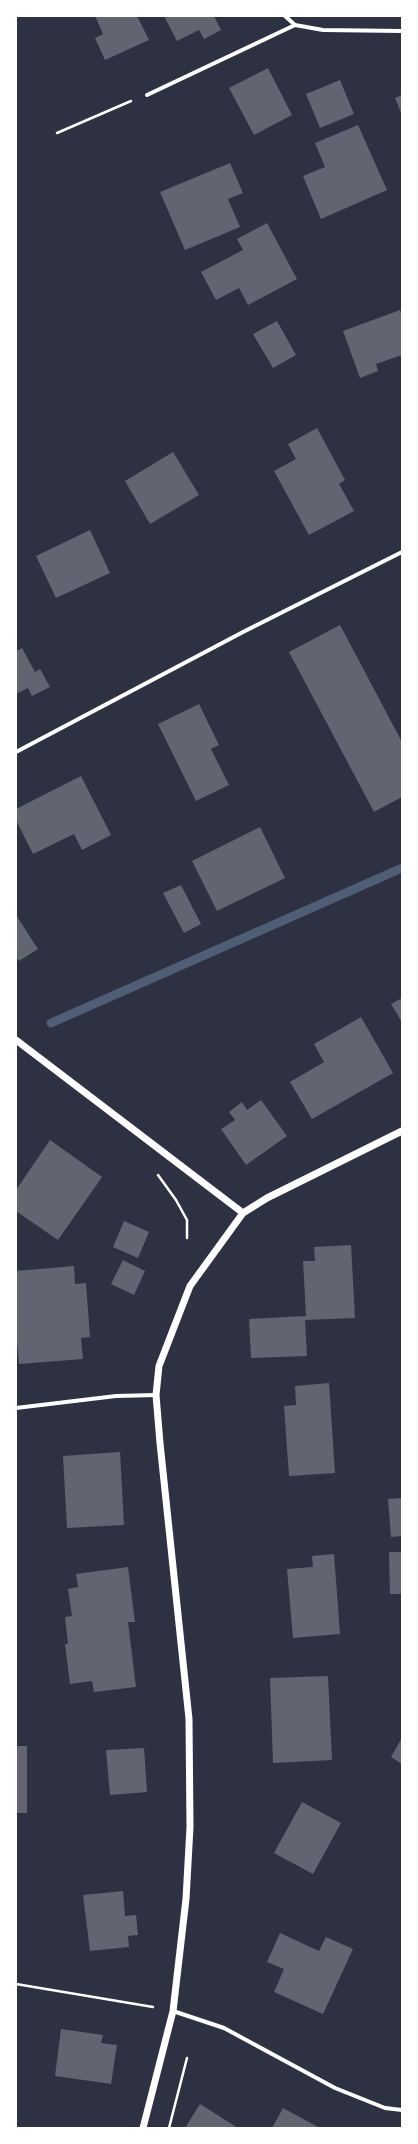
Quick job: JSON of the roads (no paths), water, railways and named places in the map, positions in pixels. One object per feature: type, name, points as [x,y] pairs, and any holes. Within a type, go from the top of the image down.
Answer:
[{"type":"street","points":[[285,16],[295,25],[323,30],[402,31]]},
{"type":"street","points":[[147,95],[295,25]]},
{"type":"street","points":[[16,752],[243,632],[402,552]]},
{"type":"street","points":[[16,1040],[243,1213]]},
{"type":"street","points":[[143,2128],[173,2011],[186,1892],[190,1827],[189,1718],[156,1395],[159,1366],[190,1286],[243,1213],[267,1198],[402,1131]]},
{"type":"street","points":[[16,1408],[116,1396],[156,1395]]},
{"type":"street","points":[[173,2011],[224,2028],[335,2088],[386,2108],[402,2110]]},
{"type":"waterway","points":[[51,1023],[402,868]]}]
